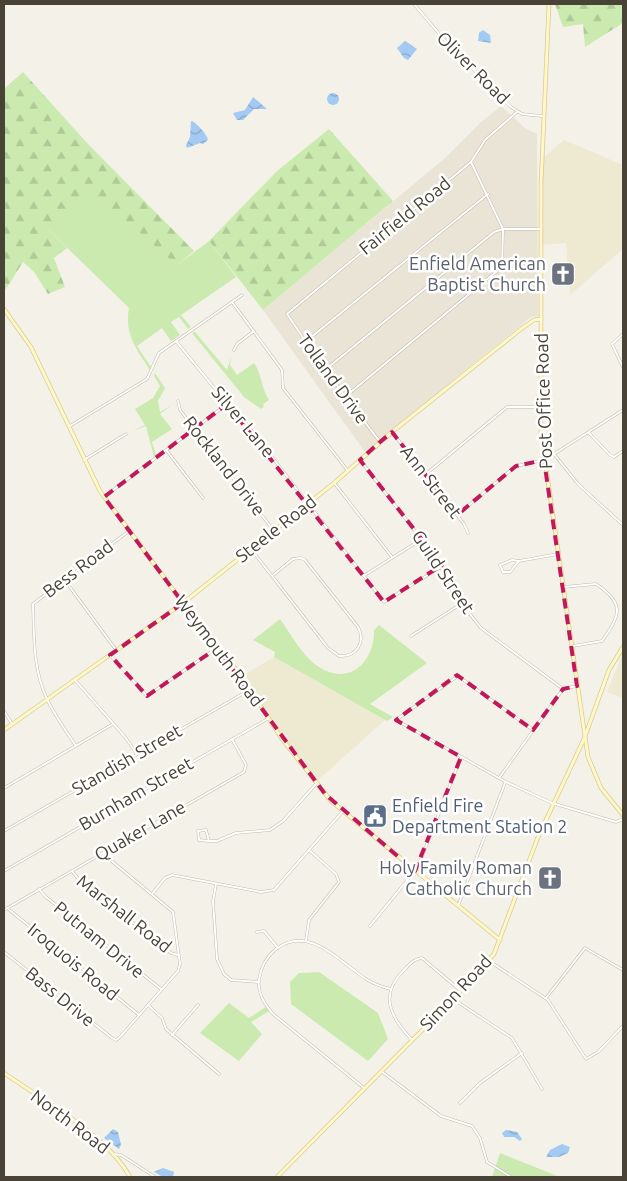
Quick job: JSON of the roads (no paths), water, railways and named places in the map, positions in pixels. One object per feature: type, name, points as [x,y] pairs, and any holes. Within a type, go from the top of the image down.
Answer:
[{"type":"street","name":"Oliver Road","points":[[414,4],[447,43],[517,112],[542,116]]},
{"type":"street","name":"Post Office Road","points":[[549,4],[542,116],[540,229],[543,458],[584,739],[595,777],[606,795],[623,816]]},
{"type":"street","name":"Fairfield Road","points":[[287,314],[471,162],[485,140],[517,112]]},
{"type":"street","points":[[345,397],[500,270],[503,229],[488,194],[471,162]]},
{"type":"street","points":[[305,342],[488,194]]},
{"type":"street","points":[[325,370],[494,232],[503,229],[540,229]]},
{"type":"street","points":[[70,426],[147,379],[152,371],[156,356],[242,295]]},
{"type":"street","points":[[232,302],[282,370],[283,388],[348,471]]},
{"type":"street","name":"Weymouth Road","points":[[4,308],[31,347],[70,426],[84,460],[104,497],[182,603],[251,689],[282,739],[316,784],[343,811],[500,940]]},
{"type":"street","name":"Tolland Drive","points":[[287,314],[325,370],[380,442]]},
{"type":"street","name":"Steele Road","points":[[4,730],[182,603],[308,504],[392,432],[528,323],[541,319]]},
{"type":"street","points":[[234,350],[237,344],[254,331]]},
{"type":"street","points":[[623,334],[612,344],[623,367]]},
{"type":"street","name":"Silver Lane","points":[[176,341],[227,404],[245,422],[384,602],[442,566]]},
{"type":"street","name":"Rockland Drive","points":[[178,401],[180,410],[274,531]]},
{"type":"street","points":[[104,497],[227,404]]},
{"type":"street","points":[[426,474],[507,408],[541,407]]},
{"type":"street","points":[[457,516],[516,466],[554,454],[623,410]]},
{"type":"street","name":"Ann Street","points":[[392,432],[426,474],[468,534]]},
{"type":"street","points":[[589,432],[610,455],[614,457],[623,452]]},
{"type":"street","points":[[84,460],[126,434]]},
{"type":"street","points":[[166,451],[203,498]]},
{"type":"street","points":[[554,454],[578,484],[623,525]]},
{"type":"street","name":"Guild Street","points":[[360,460],[442,566],[448,586],[486,633],[563,689]]},
{"type":"street","points":[[334,482],[392,557]]},
{"type":"street","name":"Bess Road","points":[[47,699],[35,652],[33,604],[129,531]]},
{"type":"street","points":[[364,576],[422,539]]},
{"type":"street","points":[[251,549],[272,576],[332,652],[339,656],[347,656],[358,649],[361,640],[358,627],[305,560],[301,558],[293,559],[272,576]]},
{"type":"street","points":[[519,561],[510,572],[505,573],[502,571],[500,565],[504,562],[558,554]]},
{"type":"street","points":[[64,579],[117,650]]},
{"type":"street","points":[[562,587],[596,584],[612,596],[617,606],[617,618],[602,640],[571,647]]},
{"type":"street","points":[[411,636],[462,604]]},
{"type":"street","name":"Simon Road","points":[[277,1177],[461,991],[488,961],[500,940],[531,853],[552,804],[584,739],[609,670],[623,647]]},
{"type":"street","points":[[110,655],[147,696],[218,648]]},
{"type":"street","points":[[533,730],[458,676],[396,720],[498,778],[552,804],[582,810],[616,822],[623,819]]},
{"type":"street","points":[[76,680],[137,754]]},
{"type":"street","points":[[498,778],[563,689],[577,686]]},
{"type":"street","name":"Standish Street","points":[[4,831],[251,689]]},
{"type":"street","points":[[47,699],[76,746]]},
{"type":"street","points":[[4,710],[12,724]]},
{"type":"street","name":"Burnham Street","points":[[4,870],[269,718]]},
{"type":"street","points":[[4,788],[113,724]]},
{"type":"street","name":"Quaker Lane","points":[[4,910],[244,772],[246,765],[232,739]]},
{"type":"street","points":[[370,926],[415,871],[461,757]]},
{"type":"street","points":[[458,906],[506,782]]},
{"type":"street","points":[[209,841],[206,830],[198,831],[199,840],[209,841],[217,841],[236,833],[270,830],[283,821],[316,784]]},
{"type":"street","points":[[152,894],[169,875],[270,892],[277,888],[343,811]]},
{"type":"street","points":[[306,940],[309,920],[338,882],[336,874],[310,850]]},
{"type":"street","points":[[102,853],[175,915],[178,971],[139,1016]]},
{"type":"street","name":"Marshall Road","points":[[72,871],[80,881],[170,953],[178,955]]},
{"type":"street","points":[[216,884],[213,901],[219,967],[232,980],[259,982]]},
{"type":"street","name":"Putnam Drive","points":[[39,889],[46,897],[161,989]]},
{"type":"street","name":"Iroquois Road","points":[[7,908],[139,1016]]},
{"type":"street","points":[[258,932],[264,931],[278,948]]},
{"type":"street","points":[[364,1088],[273,1014],[262,999],[259,982],[266,960],[278,948],[292,942],[306,940],[322,946],[371,983],[391,990]]},
{"type":"street","points":[[546,998],[585,948],[623,970]]},
{"type":"street","name":"Bass Drive","points":[[4,952],[116,1040],[139,1016]]},
{"type":"street","points":[[413,1040],[394,1018],[391,1008],[391,990],[401,972],[419,958],[425,960],[461,991]]},
{"type":"street","points":[[488,961],[546,998],[586,1059],[598,1052],[623,1026]]},
{"type":"street","points":[[453,999],[508,1035],[522,1054],[542,1089]]},
{"type":"street","points":[[148,1005],[162,1018],[165,1028],[172,1035],[219,1074]]},
{"type":"street","points":[[172,1035],[198,1005]]},
{"type":"street","points":[[460,1103],[480,1083],[522,1054]]},
{"type":"street","points":[[381,1071],[441,1116],[472,1126],[480,1138],[487,1162],[511,1177]]},
{"type":"street","name":"North Road","points":[[4,1073],[91,1134],[114,1154],[130,1177]]},
{"type":"street","points":[[114,1154],[121,1156],[154,1177]]},
{"type":"water","points":[[483,30],[490,35],[491,43],[478,41],[479,33]]},
{"type":"water","points":[[405,41],[417,49],[408,60],[404,58],[397,48]]},
{"type":"water","points":[[331,93],[335,93],[339,99],[335,105],[331,105],[327,101],[327,97]]},
{"type":"water","points":[[253,97],[267,109],[254,109],[243,120],[237,120],[233,113],[245,110]]},
{"type":"water","points":[[191,121],[201,129],[208,140],[203,144],[200,143],[187,148],[186,145],[190,137]]},
{"type":"water","points":[[113,1129],[118,1132],[121,1145],[119,1149],[104,1138]]},
{"type":"water","points":[[506,1130],[517,1132],[522,1139],[520,1141],[514,1137],[504,1137],[502,1133]]},
{"type":"water","points":[[562,1144],[570,1147],[568,1153],[559,1157],[546,1157],[550,1150]]},
{"type":"water","points":[[163,1168],[174,1172],[173,1177],[163,1177],[154,1172]]},
{"type":"place","name":"Enfield American Baptist Church","points":[[563,274]]},
{"type":"place","name":"Enfield Fire Department Station 2","points":[[375,816]]},
{"type":"place","name":"Holy Family Roman Catholic Church","points":[[550,878]]}]
